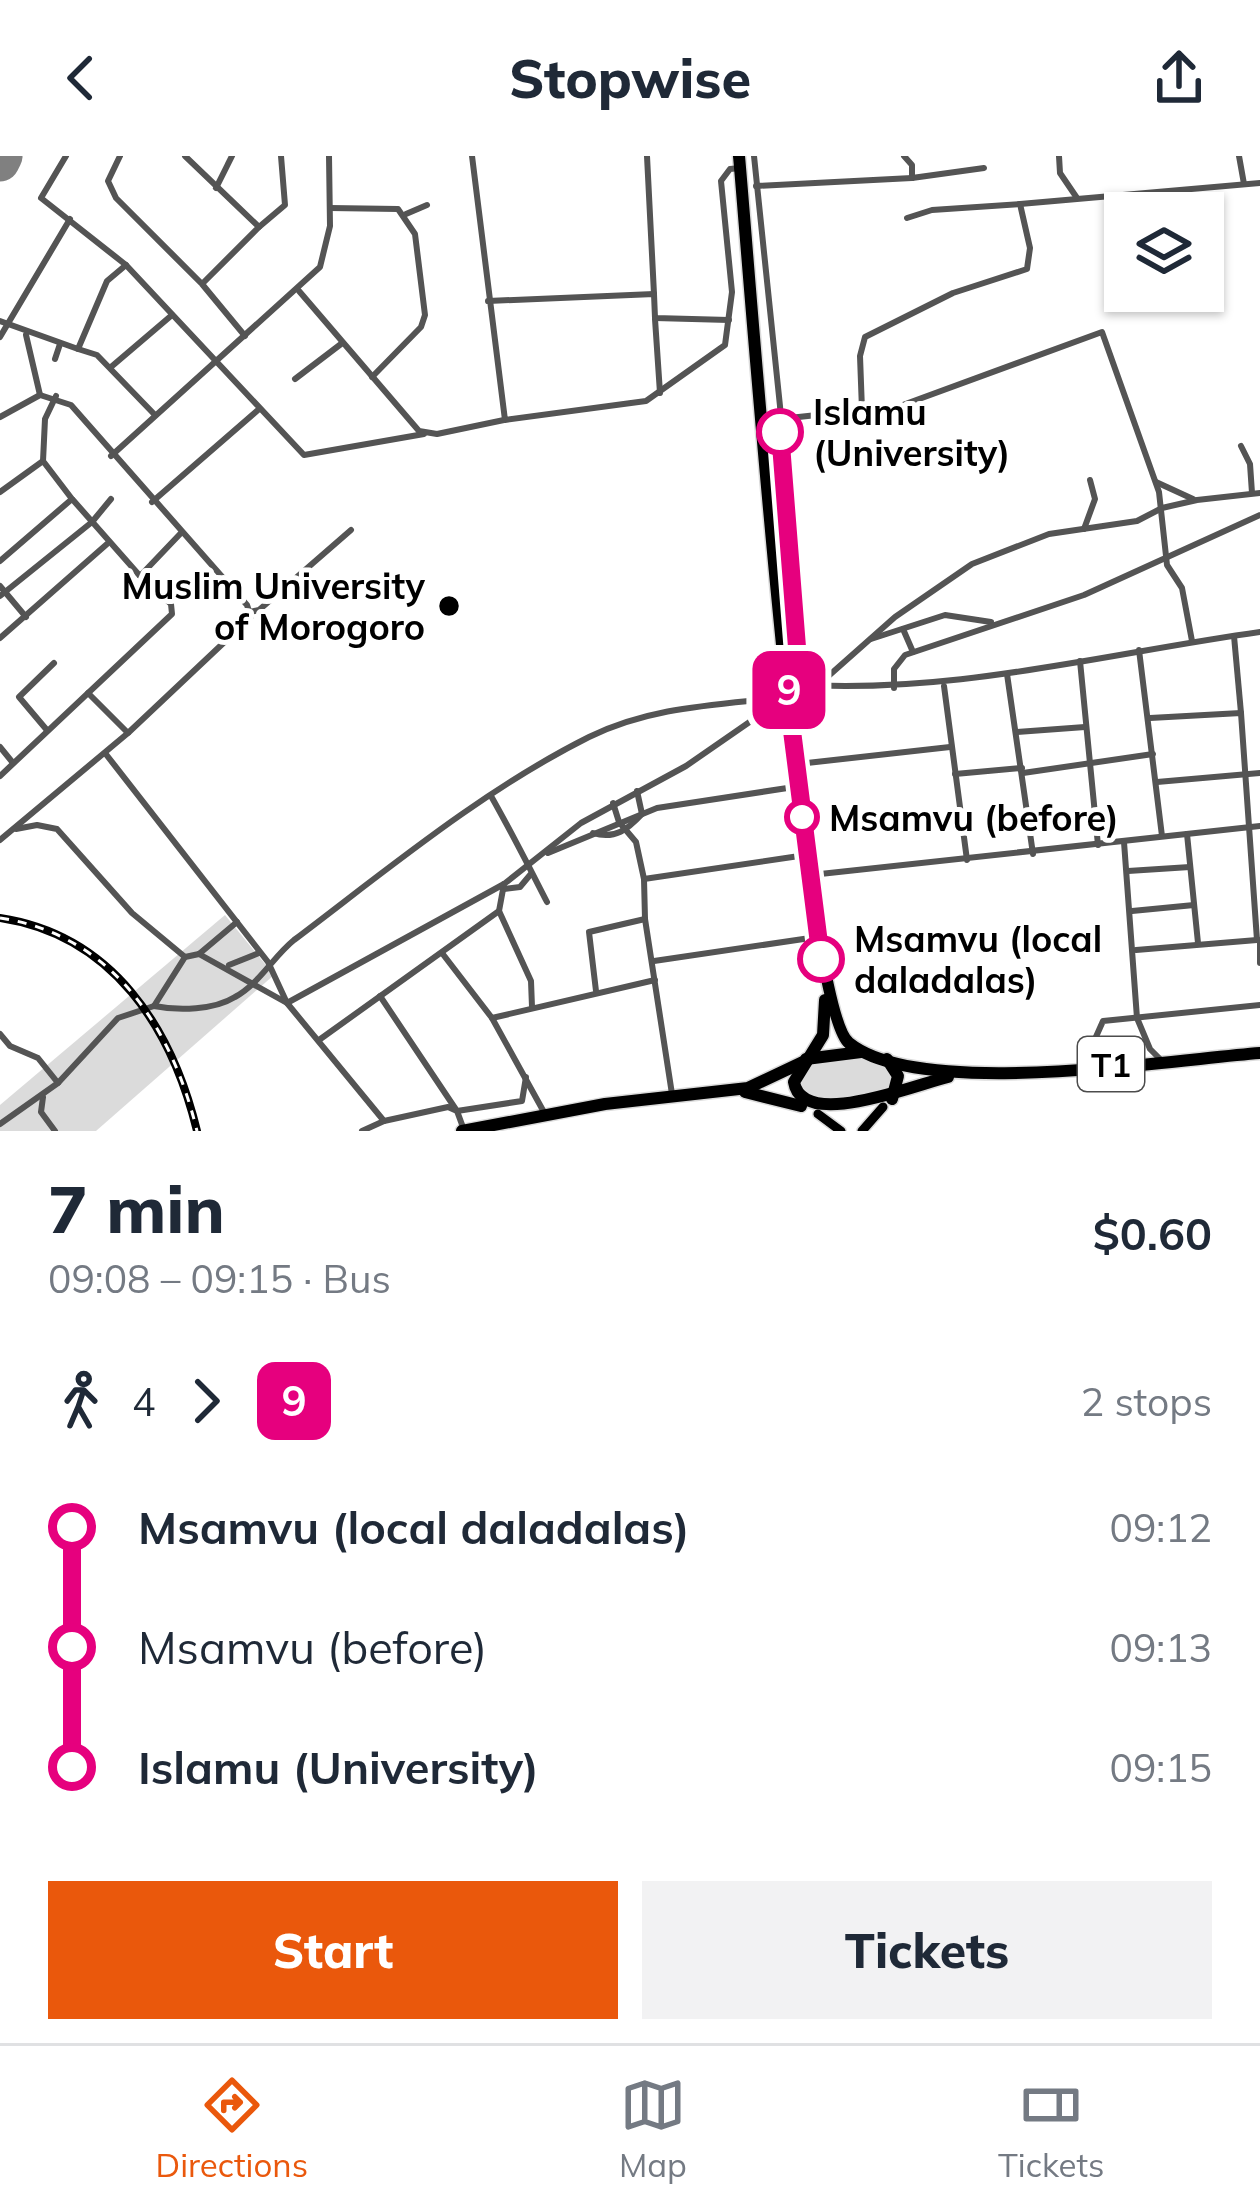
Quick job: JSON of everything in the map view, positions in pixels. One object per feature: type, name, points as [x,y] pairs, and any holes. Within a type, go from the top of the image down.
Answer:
[{"type":"highway","points":[[740,162],[807,875],[838,1029],[851,1045],[880,1056],[898,1080],[886,1106]]},
{"type":"highway","points":[[814,1112],[794,1088],[826,1023],[822,963]]},
{"type":"highway","name":"T1","points":[[463,1131],[672,1094],[732,1090],[773,1080],[804,1060],[840,1051],[961,1074]]},
{"type":"highway","name":"T1","points":[[732,1090],[814,1112],[886,1106],[920,1085],[961,1074],[1260,1053]]},
{"type":"main road","points":[[862,1131],[886,1106]]},
{"type":"main road","points":[[814,1112],[841,1131]]},
{"type":"street","points":[[66,156],[41,198],[126,265],[304,455],[505,420],[631,406],[660,393],[725,344],[732,292],[721,181],[740,162]]},
{"type":"street","points":[[120,156],[108,181],[116,198],[202,284],[245,336]]},
{"type":"street","points":[[185,156],[260,227]]},
{"type":"street","points":[[217,188],[232,156]]},
{"type":"street","points":[[202,284],[285,206],[280,156]]},
{"type":"street","points":[[111,456],[299,291],[325,255],[331,208],[329,156]]},
{"type":"street","points":[[472,156],[505,420]]},
{"type":"street","points":[[647,156],[660,393]]},
{"type":"street","points":[[754,156],[780,419],[792,688]]},
{"type":"street","points":[[904,156],[912,165],[912,178]]},
{"type":"street","points":[[1059,156],[1060,173],[1077,198]]},
{"type":"street","points":[[1239,156],[1244,184]]},
{"type":"street","points":[[756,186],[912,178],[984,168]]},
{"type":"street","points":[[907,218],[932,210],[1260,183]]},
{"type":"street","points":[[862,410],[860,356],[865,337],[953,293],[1027,269],[1030,248],[1020,204]]},
{"type":"street","points":[[331,208],[388,208],[406,214],[428,205]]},
{"type":"street","points":[[372,377],[421,327],[425,315],[417,244],[406,214]]},
{"type":"street","points":[[0,338],[4,323],[70,220]]},
{"type":"street","points":[[78,350],[107,280],[126,265]]},
{"type":"street","points":[[299,291],[424,434]]},
{"type":"street","points":[[488,301],[654,294]]},
{"type":"street","points":[[110,367],[172,315]]},
{"type":"street","points":[[655,318],[729,320]]},
{"type":"street","points":[[4,323],[97,355],[154,415]]},
{"type":"street","points":[[780,419],[862,410],[942,393],[1099,330],[1156,482],[1167,559],[1182,588],[1192,641]]},
{"type":"street","points":[[26,334],[40,395]]},
{"type":"street","points":[[56,359],[59,344]]},
{"type":"street","points":[[295,379],[341,344]]},
{"type":"street","points":[[0,416],[40,395],[56,396],[81,416],[250,612]]},
{"type":"street","points":[[0,776],[174,611],[107,544],[43,461],[45,419],[56,396]]},
{"type":"street","points":[[152,502],[258,410]]},
{"type":"street","points":[[816,687],[867,640],[971,565],[1033,539],[1147,519],[1162,508],[1196,500],[1256,493],[1250,464],[1240,446]]},
{"type":"street","points":[[0,492],[43,461]]},
{"type":"street","points":[[1084,530],[1095,499],[1090,480]]},
{"type":"street","points":[[1156,482],[1196,500]]},
{"type":"street","points":[[0,561],[72,499]]},
{"type":"street","points":[[26,617],[2,591],[92,522],[111,499]]},
{"type":"street","points":[[894,688],[894,669],[913,652],[1071,600],[1260,515]]},
{"type":"street","points":[[250,612],[260,610],[351,530]]},
{"type":"street","points":[[140,576],[182,532]]},
{"type":"street","points":[[0,638],[107,544]]},
{"type":"street","points":[[2,836],[128,733],[248,622],[250,612]]},
{"type":"street","points":[[867,640],[945,615],[996,623]]},
{"type":"street","points":[[903,629],[913,652]]},
{"type":"street","points":[[0,1124],[58,1083],[118,1018],[154,1006],[212,1006],[232,1000],[268,962],[491,796],[553,756],[627,720],[762,700],[792,688],[944,685],[1260,632]]},
{"type":"street","points":[[1234,636],[1260,963]]},
{"type":"street","points":[[1139,650],[1162,836]]},
{"type":"street","points":[[1080,661],[1098,845]]},
{"type":"street","points":[[46,729],[19,697],[54,663]]},
{"type":"street","points":[[1007,674],[1033,854]]},
{"type":"street","points":[[944,685],[967,860]]},
{"type":"street","points":[[88,692],[128,733]]},
{"type":"street","points":[[287,1003],[504,886],[614,802],[686,766],[751,721],[762,700]]},
{"type":"street","points":[[1150,718],[1241,712]]},
{"type":"street","points":[[1017,732],[1086,726]]},
{"type":"street","points":[[0,747],[13,763]]},
{"type":"street","points":[[796,764],[950,747]]},
{"type":"street","points":[[105,753],[268,962],[287,1003],[384,1121]]},
{"type":"street","points":[[955,774],[1022,771],[1153,754]]},
{"type":"street","points":[[1157,782],[1260,773]]},
{"type":"street","points":[[539,856],[642,814],[798,786]]},
{"type":"street","points":[[637,791],[642,814]]},
{"type":"street","points":[[491,796],[547,902]]},
{"type":"street","points":[[614,802],[619,822],[636,842],[644,879],[645,919],[672,1094]]},
{"type":"street","points":[[593,833],[626,830],[642,814]]},
{"type":"street","points":[[13,830],[37,825],[57,830],[132,913],[185,957]]},
{"type":"street","points":[[807,875],[1260,826]]},
{"type":"street","points":[[1187,834],[1198,943]]},
{"type":"street","points":[[1124,842],[1136,950],[1137,1018],[1150,1049],[1162,1061]]},
{"type":"street","points":[[644,879],[806,855]]},
{"type":"street","points":[[1128,872],[1190,867]]},
{"type":"street","points":[[504,886],[499,911],[531,981],[532,1007]]},
{"type":"street","points":[[1132,911],[1194,905]]},
{"type":"street","points":[[319,1040],[499,911]]},
{"type":"street","points":[[596,991],[589,932],[645,919]]},
{"type":"street","points":[[154,1006],[185,957],[199,954],[237,922]]},
{"type":"street","points":[[652,961],[817,937]]},
{"type":"street","points":[[1136,950],[1258,940]]},
{"type":"street","points":[[226,965],[259,953]]},
{"type":"street","points":[[442,953],[492,1018],[545,1114]]},
{"type":"street","points":[[199,954],[287,1003]]},
{"type":"street","points":[[492,1018],[655,980]]},
{"type":"street","points":[[380,996],[458,1111],[463,1131]]},
{"type":"street","points":[[1083,1066],[1102,1022],[1260,1005]]},
{"type":"street","points":[[0,1034],[10,1046],[38,1058],[58,1083]]},
{"type":"street","points":[[362,1131],[435,1108],[458,1111],[522,1101],[526,1077]]},
{"type":"street","points":[[41,1112],[44,1094]]},
{"type":"street","points":[[27,1106],[41,1112],[55,1131]]},
{"type":"shaded area","points":[[225,915],[274,975],[96,1131],[0,1131],[0,1105]]},
{"type":"shaded area","points":[[861,1056],[882,1061],[893,1072],[891,1090],[829,1107],[799,1087],[809,1063]]},
{"type":"runway","points":[[0,162],[3,156]]},
{"type":"railway","points":[[0,918],[40,928],[75,944],[132,992],[172,1057],[197,1131]]},
{"type":"bus line","name":"9","points":[[780,432],[800,685],[788,684],[790,715],[821,959]]},
{"type":"place","name":"Islamu (University)","points":[[780,432]]},
{"type":"place","name":"Muslim University of Morogoro","points":[[449,606]]},
{"type":"place","name":"Msamvu (before)","points":[[802,817]]},
{"type":"place","name":"Msamvu (local daladalas)","points":[[821,959]]}]
